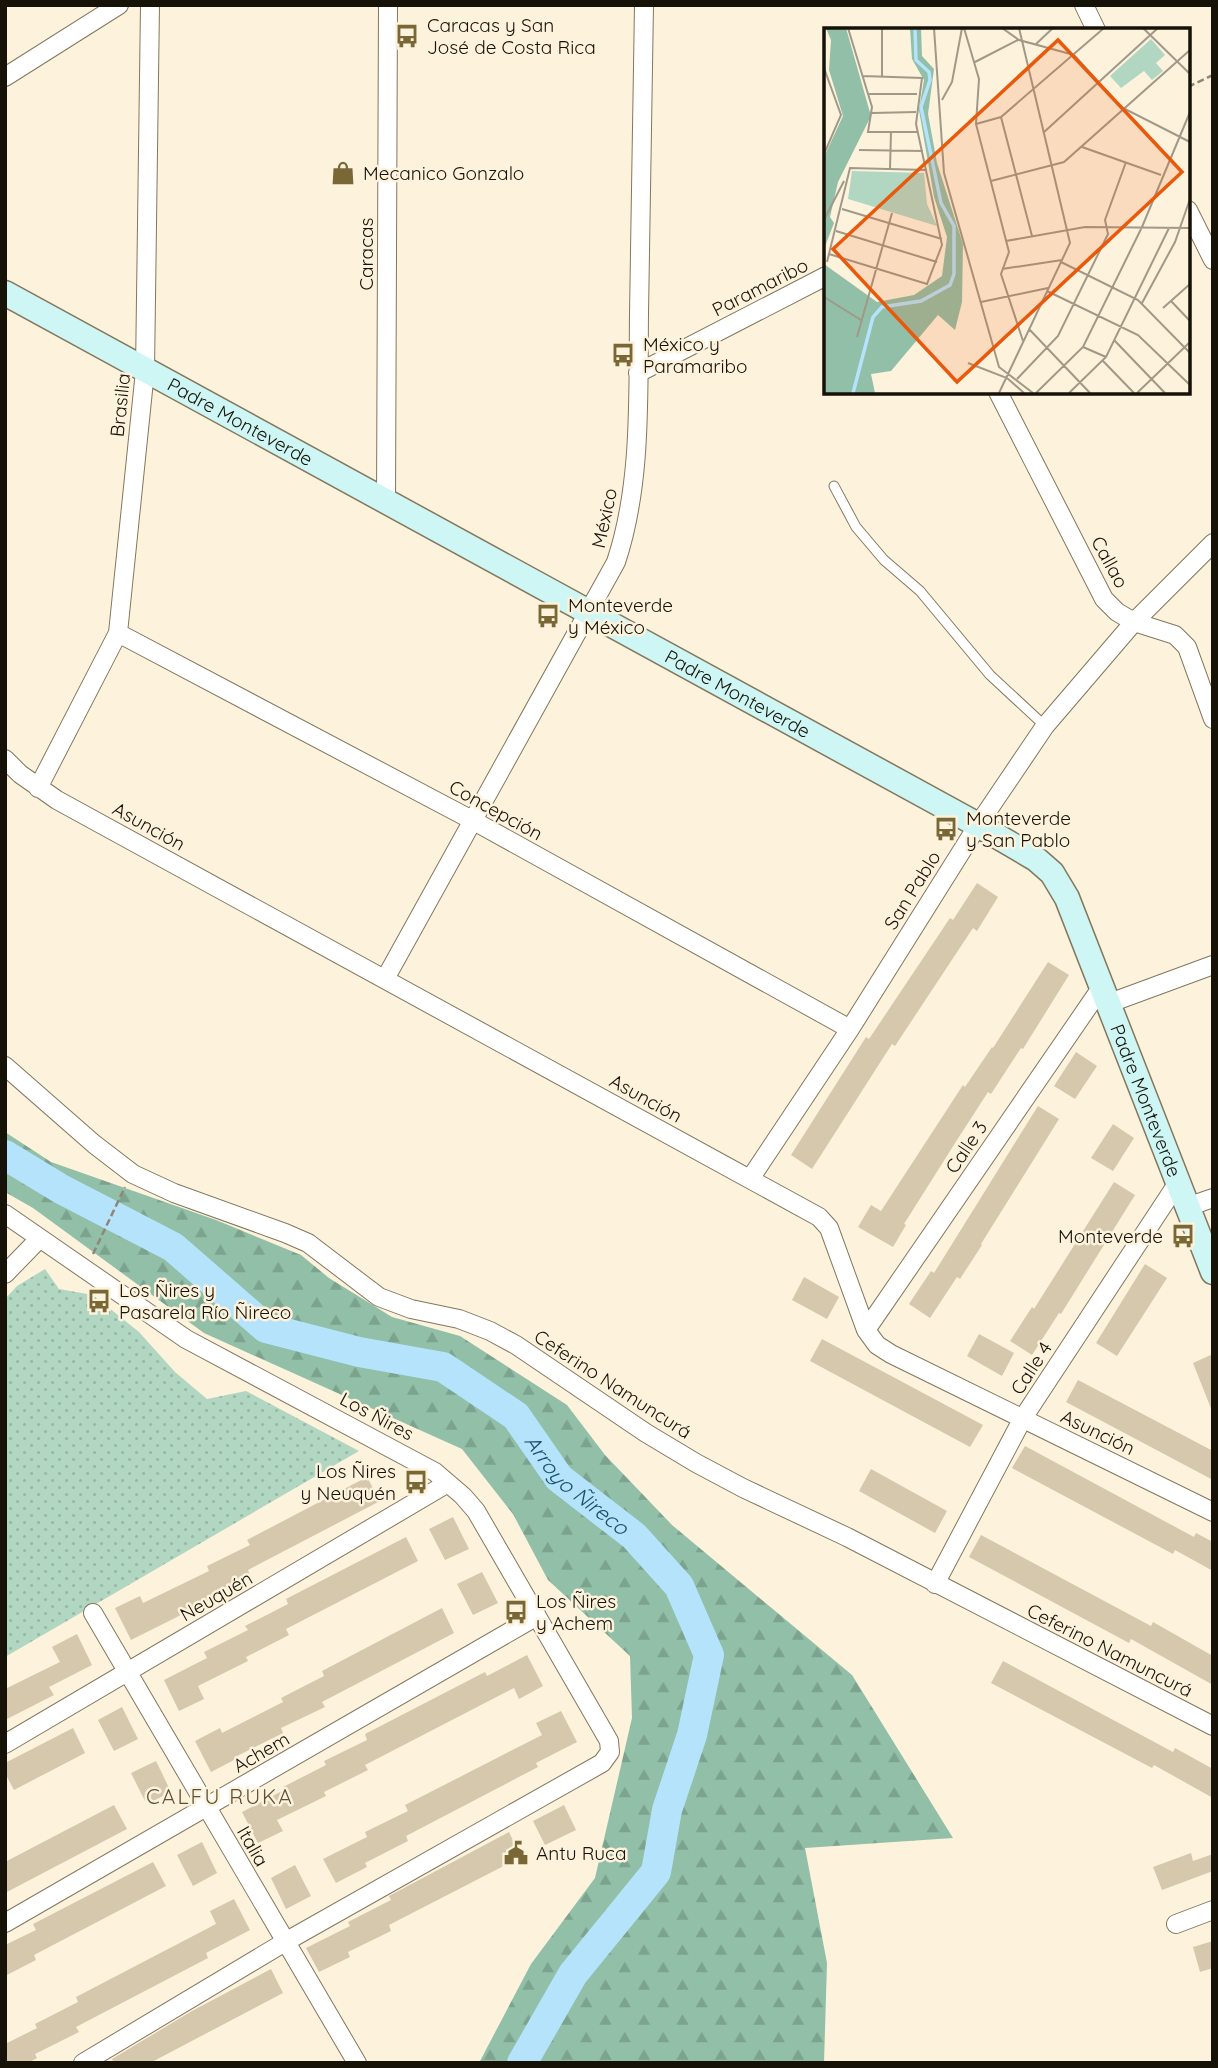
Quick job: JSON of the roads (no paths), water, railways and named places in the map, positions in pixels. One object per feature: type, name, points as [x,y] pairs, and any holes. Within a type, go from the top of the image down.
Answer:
[{"type":"street","points":[[5,77],[119,5]]},
{"type":"street","name":"Brasilia","points":[[38,788],[118,633],[145,371],[150,5]]},
{"type":"street","name":"Caracas","points":[[386,503],[388,5]]},
{"type":"street","name":"México","points":[[385,979],[616,562],[627,529],[633,491],[639,373],[644,5]]},
{"type":"street","points":[[1084,5],[1095,28]]},
{"type":"street","points":[[1190,215],[1213,260]]},
{"type":"street","name":"Paramaribo","points":[[639,373],[824,277]]},
{"type":"street","name":"Padre Monteverde","points":[[5,293],[1036,859],[1052,873],[1067,898],[1213,1272]]},
{"type":"street","name":"Callao","points":[[999,394],[1104,599],[1117,612],[1134,622],[1175,635],[1186,647],[1213,719]]},
{"type":"street","name":"San Pablo","points":[[750,1179],[850,1029],[978,825],[1045,726],[1134,622],[1213,543]]},
{"type":"street","name":"Concepción","points":[[118,633],[472,820],[850,1029]]},
{"type":"street","name":"Asunción","points":[[5,759],[38,788],[819,1217],[829,1228],[866,1330],[877,1345],[1213,1512]]},
{"type":"street","points":[[1104,996],[1213,965]]},
{"type":"street","name":"Calle 3","points":[[866,1330],[1104,996]]},
{"type":"street","name":"Ceferino Namuncurá","points":[[5,1066],[94,1144],[133,1174],[174,1193],[307,1243],[379,1297],[411,1309],[459,1319],[490,1331],[516,1345],[646,1433],[696,1463],[847,1537],[1213,1726]]},
{"type":"street","points":[[1182,1196],[1213,1198]]},
{"type":"street","name":"Calle 4","points":[[935,1584],[1023,1418],[1182,1196]]},
{"type":"street","name":"Los Ñires","points":[[5,1214],[186,1339],[398,1451],[449,1483],[476,1511],[609,1741],[610,1752],[602,1763],[285,1942]]},
{"type":"street","points":[[5,1274],[40,1238]]},
{"type":"street","name":"Neuquén","points":[[5,1744],[449,1483]]},
{"type":"street","name":"Italia","points":[[93,1613],[357,2063]]},
{"type":"street","name":"Achem","points":[[5,1923],[207,1809],[537,1616]]},
{"type":"street","points":[[1176,1924],[1213,1910]]},
{"type":"street","points":[[83,2063],[285,1942]]},
{"type":"lane","points":[[834,486],[856,527],[884,560],[920,591],[990,675],[1045,726]]},
{"type":"waterway","name":"Arroyo Ñireco","points":[[5,1155],[61,1189],[173,1247],[266,1328],[359,1352],[443,1367],[516,1416],[559,1478],[634,1536],[679,1586],[709,1655],[692,1735],[667,1810],[656,1872],[573,1974],[522,2063]]},
{"type":"place","name":"Caracas y San José de Costa Rica","points":[[407,36]]},
{"type":"place","name":"Mecanico Gonzalo","points":[[343,173]]},
{"type":"place","name":"México y Paramaribo","points":[[623,355]]},
{"type":"place","name":"Monteverde y México","points":[[548,616]]},
{"type":"place","name":"Monteverde y San Pablo","points":[[946,829]]},
{"type":"place","name":"Monteverde","points":[[1183,1236]]},
{"type":"place","name":"Los Ñires y Pasarela Río Ñireco","points":[[99,1301]]},
{"type":"place","name":"Los Ñires y Neuquén","points":[[416,1482]]},
{"type":"place","name":"Los Ñires y Achem","points":[[516,1612]]},
{"type":"place","name":"Antu Ruca","points":[[516,1853]]},
{"type":"district","name":"CALFU RUKA","points":[[220,1796]]}]
